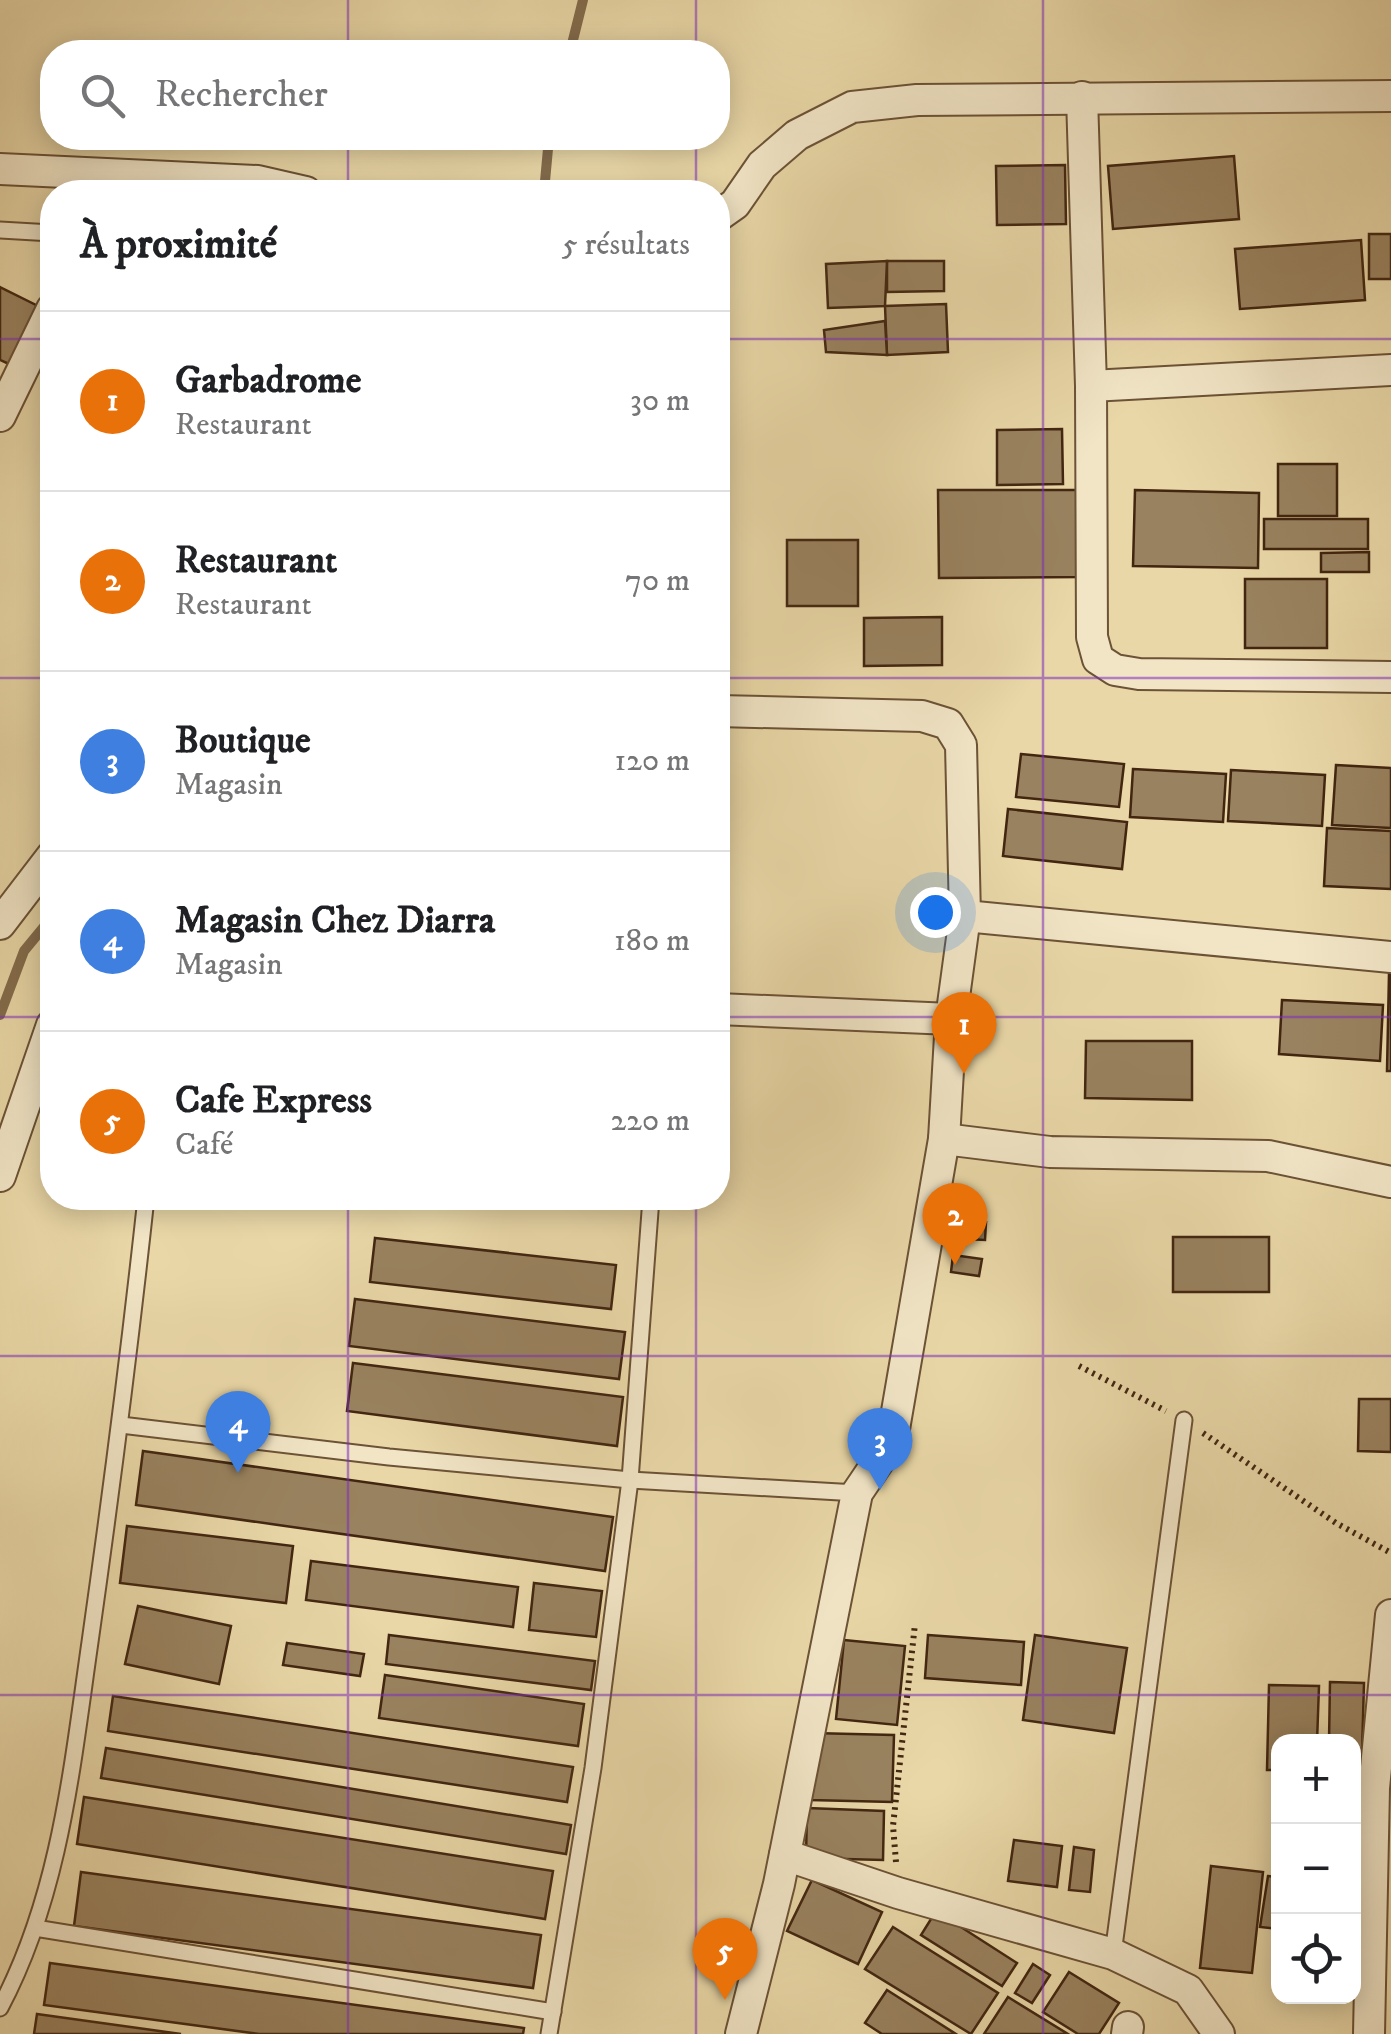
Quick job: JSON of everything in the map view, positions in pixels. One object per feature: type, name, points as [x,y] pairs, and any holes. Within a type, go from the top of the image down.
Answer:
[{"type":"street","points":[[730,208],[762,165],[797,135],[852,107],[917,100],[1391,96]]},
{"type":"street","points":[[1082,97],[1092,386],[1092,637],[1098,658],[1115,670],[1139,674],[1391,677]]},
{"type":"street","points":[[0,169],[236,180]]},
{"type":"street","points":[[0,416],[40,334]]},
{"type":"street","points":[[1092,386],[1391,370]]},
{"type":"street","points":[[730,711],[922,716],[948,724],[962,745],[965,916],[951,1019],[944,1138],[894,1428],[880,1459],[857,1493],[785,1854],[741,2034]]},
{"type":"street","points":[[0,924],[40,872]]},
{"type":"street","points":[[965,916],[1391,958]]},
{"type":"street","points":[[730,1010],[951,1019]]},
{"type":"street","points":[[0,1176],[40,1060]]},
{"type":"street","points":[[944,1138],[1050,1152],[1268,1156],[1391,1182]]},
{"type":"street","points":[[1369,2034],[1391,1615]]},
{"type":"street","points":[[785,1854],[898,1893],[1112,1954],[1188,1990],[1219,2034]]},
{"type":"lane","points":[[0,230],[40,232]]},
{"type":"lane","points":[[0,2008],[35,1928],[64,1820],[121,1425],[145,1210]]},
{"type":"lane","points":[[548,2034],[593,1768],[630,1480],[650,1210]]},
{"type":"lane","points":[[1112,1954],[1184,1420]]},
{"type":"lane","points":[[121,1425],[630,1480],[857,1493]]},
{"type":"lane","points":[[35,1928],[553,2012]]},
{"type":"path","points":[[1078,1366],[1184,1420],[1336,1523],[1391,1554]]},
{"type":"path","points":[[898,1893],[893,1826],[914,1624]]},
{"type":"building","points":[[1234,156],[1239,219],[1113,229],[1108,166]]},
{"type":"building","points":[[1065,165],[1066,224],[997,225],[996,166]]},
{"type":"building","points":[[1369,234],[1391,234],[1391,279],[1369,279]]},
{"type":"building","points":[[1361,240],[1365,300],[1240,309],[1235,249]]},
{"type":"building","points":[[887,261],[944,261],[944,291],[887,292]]},
{"type":"building","points":[[887,261],[885,306],[828,308],[826,264]]},
{"type":"building","points":[[0,287],[38,306],[9,364],[0,360]]},
{"type":"building","points":[[946,304],[948,352],[887,355],[885,306]]},
{"type":"building","points":[[885,321],[887,355],[826,352],[824,330]]},
{"type":"building","points":[[1062,429],[1063,484],[997,485],[997,430]]},
{"type":"building","points":[[1278,464],[1337,464],[1337,516],[1278,516]]},
{"type":"building","points":[[938,490],[1080,490],[1081,577],[939,578]]},
{"type":"building","points":[[1135,490],[1259,493],[1258,568],[1133,566]]},
{"type":"building","points":[[1264,519],[1368,519],[1368,549],[1264,549]]},
{"type":"building","points":[[787,540],[858,540],[858,606],[787,606]]},
{"type":"building","points":[[1369,552],[1369,572],[1321,572],[1321,553]]},
{"type":"building","points":[[1245,579],[1327,579],[1327,648],[1245,648]]},
{"type":"building","points":[[942,617],[942,665],[864,666],[864,618]]},
{"type":"building","points":[[1021,754],[1124,764],[1119,807],[1016,797]]},
{"type":"building","points":[[1336,765],[1391,768],[1391,828],[1332,825]]},
{"type":"building","points":[[1133,769],[1226,774],[1223,822],[1130,817]]},
{"type":"building","points":[[1231,770],[1325,775],[1322,826],[1228,821]]},
{"type":"building","points":[[1008,809],[1127,822],[1122,869],[1003,856]]},
{"type":"building","points":[[1327,828],[1391,831],[1391,889],[1324,886]]},
{"type":"building","points":[[1389,974],[1391,1071],[1387,1071]]},
{"type":"building","points":[[1282,1000],[1383,1005],[1380,1061],[1279,1054]]},
{"type":"building","points":[[1086,1041],[1192,1041],[1192,1100],[1085,1098]]},
{"type":"building","points":[[968,1220],[986,1222],[985,1240],[966,1239]]},
{"type":"building","points":[[1173,1237],[1269,1237],[1269,1292],[1173,1292]]},
{"type":"building","points":[[375,1238],[616,1265],[611,1309],[370,1282]]},
{"type":"building","points":[[953,1255],[982,1259],[979,1276],[951,1272]]},
{"type":"building","points":[[355,1299],[625,1332],[619,1379],[349,1346]]},
{"type":"building","points":[[353,1363],[623,1397],[617,1446],[347,1411]]},
{"type":"building","points":[[1359,1399],[1391,1399],[1391,1452],[1358,1451]]},
{"type":"building","points":[[143,1451],[613,1517],[605,1571],[136,1505]]},
{"type":"building","points":[[127,1526],[293,1546],[286,1603],[120,1583]]},
{"type":"building","points":[[311,1561],[518,1587],[513,1627],[306,1600]]},
{"type":"building","points":[[534,1583],[602,1591],[596,1637],[529,1630]]},
{"type":"building","points":[[138,1606],[231,1626],[219,1684],[125,1664]]},
{"type":"building","points":[[389,1635],[595,1661],[591,1690],[386,1664]]},
{"type":"building","points":[[928,1635],[1024,1642],[1021,1685],[925,1678]]},
{"type":"building","points":[[1035,1635],[1127,1648],[1114,1733],[1023,1720]]},
{"type":"building","points":[[844,1640],[905,1646],[897,1725],[836,1719]]},
{"type":"building","points":[[287,1643],[364,1654],[360,1676],[283,1665]]},
{"type":"building","points":[[385,1675],[584,1704],[578,1746],[379,1718]]},
{"type":"building","points":[[1330,1682],[1364,1683],[1361,1788],[1361,1734],[1329,1734]]},
{"type":"building","points":[[1269,1685],[1319,1686],[1317,1734],[1271,1734],[1271,1770],[1267,1770]]},
{"type":"building","points":[[113,1696],[573,1767],[567,1802],[108,1731]]},
{"type":"building","points":[[812,1733],[894,1735],[892,1802],[810,1800]]},
{"type":"building","points":[[106,1748],[571,1825],[566,1854],[101,1778]]},
{"type":"building","points":[[84,1797],[553,1871],[545,1919],[77,1844]]},
{"type":"building","points":[[807,1808],[884,1811],[883,1860],[806,1858]]},
{"type":"building","points":[[1014,1840],[1062,1846],[1057,1887],[1008,1881]]},
{"type":"building","points":[[1074,1847],[1094,1850],[1090,1892],[1069,1890]]},
{"type":"building","points":[[1211,1866],[1263,1872],[1252,1973],[1200,1968]]},
{"type":"building","points":[[81,1872],[541,1935],[533,1988],[74,1926]]},
{"type":"building","points":[[1268,1876],[1271,1876],[1271,1928],[1260,1927]]},
{"type":"building","points":[[812,1880],[882,1912],[858,1964],[787,1931]]},
{"type":"building","points":[[936,1911],[1017,1963],[1002,1986],[921,1935]]},
{"type":"building","points":[[893,1927],[998,1993],[971,2034],[865,1969]]},
{"type":"building","points":[[50,1963],[524,2028],[523,2034],[259,2034],[44,2005]]},
{"type":"building","points":[[1033,1964],[1050,1975],[1032,2003],[1015,1993]]},
{"type":"building","points":[[1069,1972],[1119,2003],[1099,2034],[1078,2034],[1043,2012]]},
{"type":"building","points":[[887,1990],[956,2034],[882,2034],[865,2023]]},
{"type":"building","points":[[1008,1997],[1068,2034],[984,2034]]},
{"type":"building","points":[[37,2014],[181,2034],[34,2034]]},
{"type":"waterway","points":[[573,40],[583,0]]},
{"type":"waterway","points":[[545,180],[548,150]]},
{"type":"waterway","points":[[0,1015],[24,951],[40,932]]},
{"type":"place","name":"Garbadrome","points":[[964,1074]]},
{"type":"place","name":"Restaurant","points":[[955,1265]]},
{"type":"place","name":"Magasin Chez Diarra","points":[[238,1473]]},
{"type":"place","name":"Boutique","points":[[880,1490]]},
{"type":"place","name":"Cafe Express","points":[[725,2000]]}]
